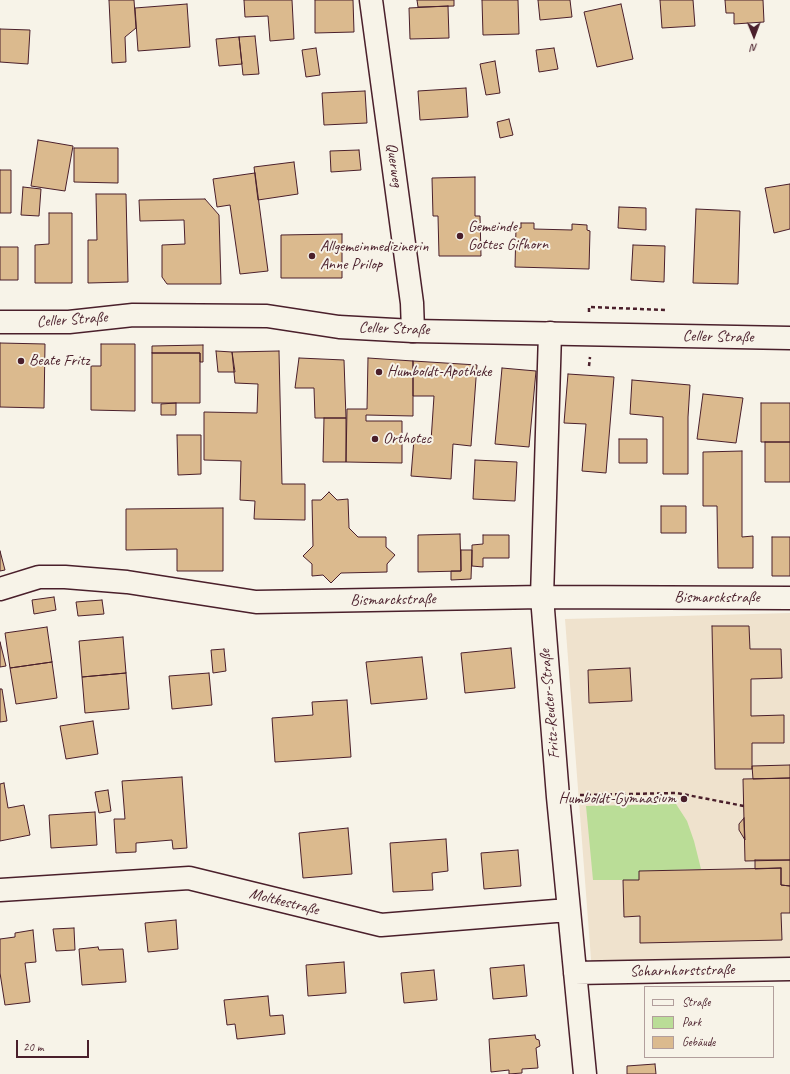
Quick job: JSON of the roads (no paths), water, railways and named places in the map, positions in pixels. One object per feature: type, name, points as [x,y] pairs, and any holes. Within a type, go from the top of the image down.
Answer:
[{"type":"street","name":"Querweg","points":[[372,0],[412,303],[413,331]]},
{"type":"street","name":"Celler Straße","points":[[0,322],[69,322],[133,315],[268,316],[339,326],[413,331],[790,338]]},
{"type":"street","name":"Fritz-Reuter-Straße","points":[[550,333],[542,597],[568,910],[585,1074]]},
{"type":"street","name":"Bismarckstraße","points":[[0,589],[39,577],[65,577],[127,582],[256,602],[542,597],[790,598]]},
{"type":"street","name":"Moltkestraße","points":[[0,890],[189,878],[381,925],[568,910]]},
{"type":"street","name":"Scharnhorststraße","points":[[575,974],[790,969]]},
{"type":"place","name":"Gemeinde Gottes Gifhorn","points":[[460,236]]},
{"type":"place","name":"Allgemeinmedizinerin Anne Prilop","points":[[312,256]]},
{"type":"place","name":"Beate Fritz","points":[[21,361]]},
{"type":"place","name":"Humboldt-Apotheke","points":[[379,372]]},
{"type":"place","name":"Orthotec","points":[[375,439]]},
{"type":"place","name":"Humboldt-Gymnasium","points":[[684,799]]}]
